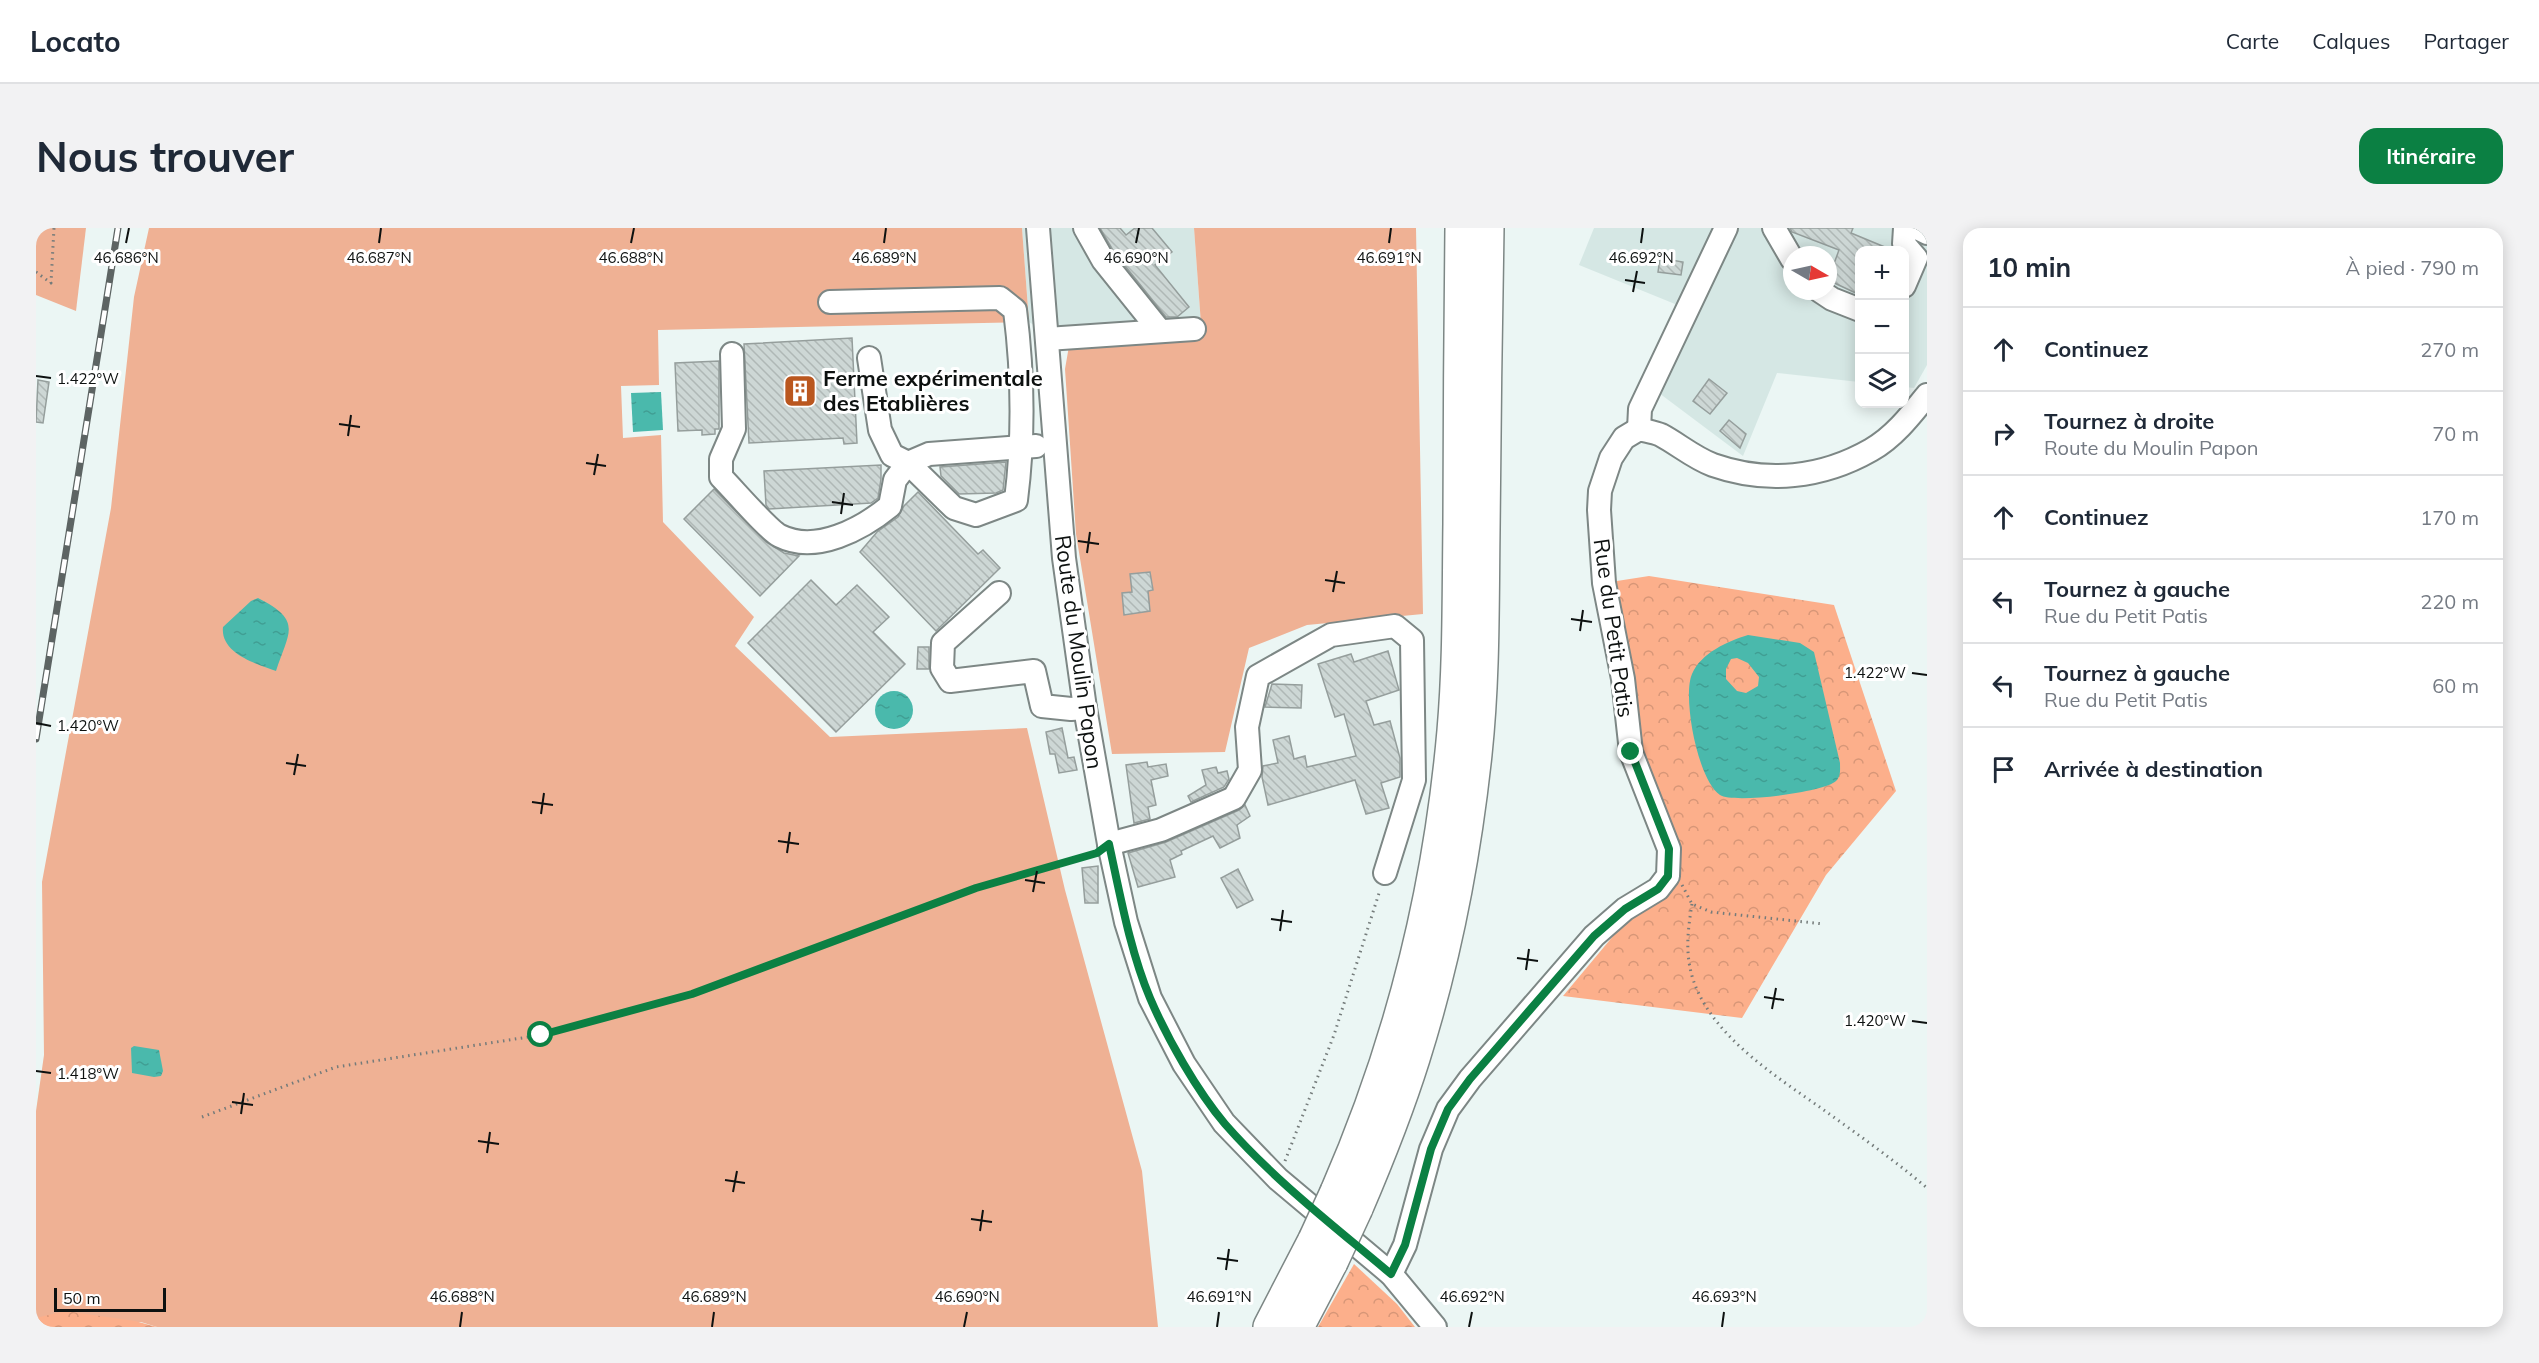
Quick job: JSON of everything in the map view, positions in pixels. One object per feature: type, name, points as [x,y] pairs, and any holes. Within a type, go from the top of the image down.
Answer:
[{"type":"highway","points":[[1346,1200],[1356,1148],[1409,989],[1429,903],[1445,808],[1454,731],[1458,647],[1462,228]]},
{"type":"highway","points":[[1297,1327],[1323,1251],[1346,1200],[1388,1131],[1413,1058],[1447,928],[1468,815],[1481,666],[1487,228]]},
{"type":"highway","points":[[1270,1327],[1323,1251]]},
{"type":"street","name":"Route du Moulin Papon","points":[[1038,228],[1064,558],[1085,708],[1109,844],[1126,922],[1150,998],[1184,1064],[1224,1122],[1278,1179],[1391,1274],[1435,1327]]},
{"type":"street","points":[[1085,228],[1103,260],[1160,331]]},
{"type":"street","points":[[1726,228],[1640,409],[1639,429],[1659,434],[1710,464],[1742,474],[1775,477],[1811,474],[1842,464],[1873,449],[1901,426],[1927,395]]},
{"type":"street","points":[[1774,228],[1784,246]]},
{"type":"street","points":[[1905,228],[1906,246]]},
{"type":"street","points":[[1917,228],[1927,233]]},
{"type":"street","points":[[1909,250],[1916,258],[1909,276]]},
{"type":"street","points":[[830,302],[1000,298],[1014,310],[1019,340],[1022,448],[1016,500],[976,514],[954,508],[908,463],[892,455],[880,429],[868,358]]},
{"type":"street","points":[[1835,300],[1855,308]]},
{"type":"street","points":[[1047,339],[1194,329]]},
{"type":"street","points":[[732,354],[734,429],[721,459],[721,477],[779,536],[809,544],[872,521],[890,506],[895,480],[908,463],[928,454],[1055,444]]},
{"type":"street","name":"Rue du Petit Patis","points":[[1639,429],[1624,438],[1611,458],[1600,491],[1599,520],[1604,583],[1623,679],[1631,752],[1669,849],[1668,876]]},
{"type":"street","points":[[999,593],[944,643],[942,668],[950,681],[1034,671],[1042,706],[1071,710],[1085,708]]},
{"type":"street","points":[[1109,844],[1161,830],[1234,798],[1250,771],[1247,727],[1258,676],[1331,635],[1395,626],[1412,640],[1414,780],[1385,873]]},
{"type":"street","points":[[1391,1274],[1405,1245],[1431,1149],[1448,1109],[1470,1079],[1594,936],[1625,909],[1658,889],[1668,876]]},
{"type":"path","points":[[36,272],[51,283],[54,228]]},
{"type":"path","points":[[202,1117],[336,1067],[541,1035],[692,994],[976,888],[1097,853],[1109,844]]},
{"type":"path","points":[[1278,1179],[1334,1035],[1385,873]]},
{"type":"path","points":[[1668,876],[1682,885],[1692,904],[1686,940],[1692,976],[1703,1002],[1737,1045],[1767,1070],[1900,1165],[1927,1188]]},
{"type":"path","points":[[1692,904],[1711,912],[1824,924]]},
{"type":"shaded area","points":[[36,228],[86,228],[76,311],[36,295]]},
{"type":"shaded area","points":[[149,228],[1022,228],[1029,322],[658,330],[659,385],[621,386],[623,438],[661,435],[663,522],[754,617],[735,646],[830,737],[1027,728],[1065,890],[1142,1171],[1158,1327],[157,1327],[141,1322],[36,1325],[36,1111],[44,1055],[42,882],[111,508],[134,297]]},
{"type":"shaded area","points":[[1022,228],[1194,228],[1202,338],[1069,346],[1029,322]]},
{"type":"shaded area","points":[[1194,228],[1416,228],[1423,614],[1307,625],[1249,648],[1225,752],[1112,754],[1076,534],[1065,369],[1069,346],[1202,338]]},
{"type":"shaded area","points":[[1594,228],[1927,228],[1927,365],[1914,388],[1909,387],[1909,246],[1855,246],[1855,382],[1777,373],[1743,456],[1659,393],[1675,304],[1579,265]]},
{"type":"green space","points":[[1649,576],[1834,605],[1896,791],[1826,875],[1742,1018],[1563,996],[1670,868],[1604,583]]},
{"type":"green space","points":[[1354,1264],[1397,1304],[1415,1327],[1318,1327]]},
{"type":"green space","points":[[65,1311],[135,1321],[157,1327],[36,1327],[36,1318]]},
{"type":"water","points":[[661,392],[663,430],[633,432],[631,393]]},
{"type":"water","points":[[258,598],[282,613],[289,628],[276,671],[233,651],[224,636],[223,627],[251,601]]},
{"type":"water","points":[[1748,635],[1800,643],[1814,652],[1840,763],[1836,781],[1798,793],[1742,798],[1720,795],[1712,787],[1699,757],[1694,738],[1689,685],[1696,667],[1708,654]],"holes":[[[1737,658],[1748,663],[1759,677],[1758,686],[1746,693],[1737,691],[1726,679],[1726,669],[1731,659]]]},
{"type":"water","points":[[894,691],[907,697],[913,710],[907,723],[894,729],[881,723],[875,710],[881,697]]},
{"type":"water","points":[[134,1046],[159,1050],[163,1071],[161,1076],[132,1073],[131,1048]]},
{"type":"building","points":[[1100,228],[1120,228],[1126,235],[1135,228],[1152,228],[1172,252],[1155,265],[1189,307],[1177,317],[1166,317],[1114,252]]},
{"type":"building","points":[[1790,228],[1853,228],[1851,233],[1882,246],[1855,246],[1855,293],[1837,284],[1839,250],[1837,246],[1829,246],[1792,232]]},
{"type":"building","points":[[1660,258],[1683,262],[1681,275],[1658,272]]},
{"type":"building","name":"Ferme expérimentale des Etablières","points":[[852,338],[857,443],[844,444],[843,438],[749,443],[744,344]]},
{"type":"building","points":[[719,361],[719,429],[715,429],[715,434],[702,435],[702,430],[678,431],[675,363]]},
{"type":"building","points":[[1709,379],[1727,393],[1710,414],[1693,401]]},
{"type":"building","points":[[38,380],[49,382],[43,423],[36,422]]},
{"type":"building","points":[[1729,420],[1746,434],[1740,448],[1720,431]]},
{"type":"building","points":[[1006,462],[1003,490],[996,493],[959,494],[941,476],[940,467]]},
{"type":"building","points":[[881,465],[878,498],[871,503],[769,509],[766,505],[764,471]]},
{"type":"building","points":[[714,489],[766,542],[784,553],[799,556],[760,596],[684,519]]},
{"type":"building","points":[[918,492],[978,554],[983,550],[1000,568],[936,631],[860,552],[877,532],[898,517],[904,506]]},
{"type":"building","points":[[1150,572],[1153,590],[1148,591],[1150,611],[1124,615],[1122,593],[1132,592],[1130,574]]},
{"type":"building","points":[[811,580],[836,605],[857,585],[889,617],[873,632],[905,664],[836,732],[748,643]]},
{"type":"building","points":[[918,647],[929,647],[929,669],[917,669]]},
{"type":"building","points":[[1388,651],[1399,690],[1366,701],[1374,725],[1390,721],[1400,758],[1400,777],[1381,783],[1389,808],[1366,814],[1355,780],[1268,805],[1262,777],[1263,766],[1278,763],[1273,740],[1289,736],[1294,759],[1305,756],[1307,767],[1356,756],[1344,714],[1335,717],[1318,664],[1351,654],[1354,662]]},
{"type":"building","points":[[1272,684],[1302,685],[1301,708],[1265,707]]},
{"type":"building","points":[[1062,728],[1068,758],[1074,757],[1077,770],[1059,773],[1055,754],[1050,754],[1046,732]]},
{"type":"building","points":[[1147,762],[1148,767],[1166,764],[1168,776],[1151,780],[1156,805],[1148,807],[1150,819],[1134,823],[1126,765]]},
{"type":"building","points":[[1216,767],[1218,773],[1227,771],[1229,779],[1224,787],[1191,802],[1188,796],[1206,785],[1202,770]]},
{"type":"building","points":[[1245,805],[1250,816],[1237,825],[1240,838],[1220,848],[1213,836],[1181,851],[1182,854],[1170,860],[1175,877],[1138,887],[1128,853],[1166,842],[1239,810]]},
{"type":"building","points":[[1098,866],[1098,903],[1085,903],[1082,868]]},
{"type":"building","points":[[1238,869],[1253,900],[1237,908],[1221,878]]},
{"type":"railway","points":[[36,739],[118,228]]},
{"type":"place","name":"Ferme expérimentale des Etablières","points":[[800,391]]},
{"type":"route","points":[[541,1035],[692,994],[976,888],[1097,853],[1109,844],[1126,922],[1150,998],[1184,1064],[1224,1122],[1278,1179],[1391,1274],[1405,1245],[1431,1149],[1448,1109],[1470,1079],[1594,936],[1625,909],[1658,889],[1668,876],[1669,849],[1631,752]]}]
